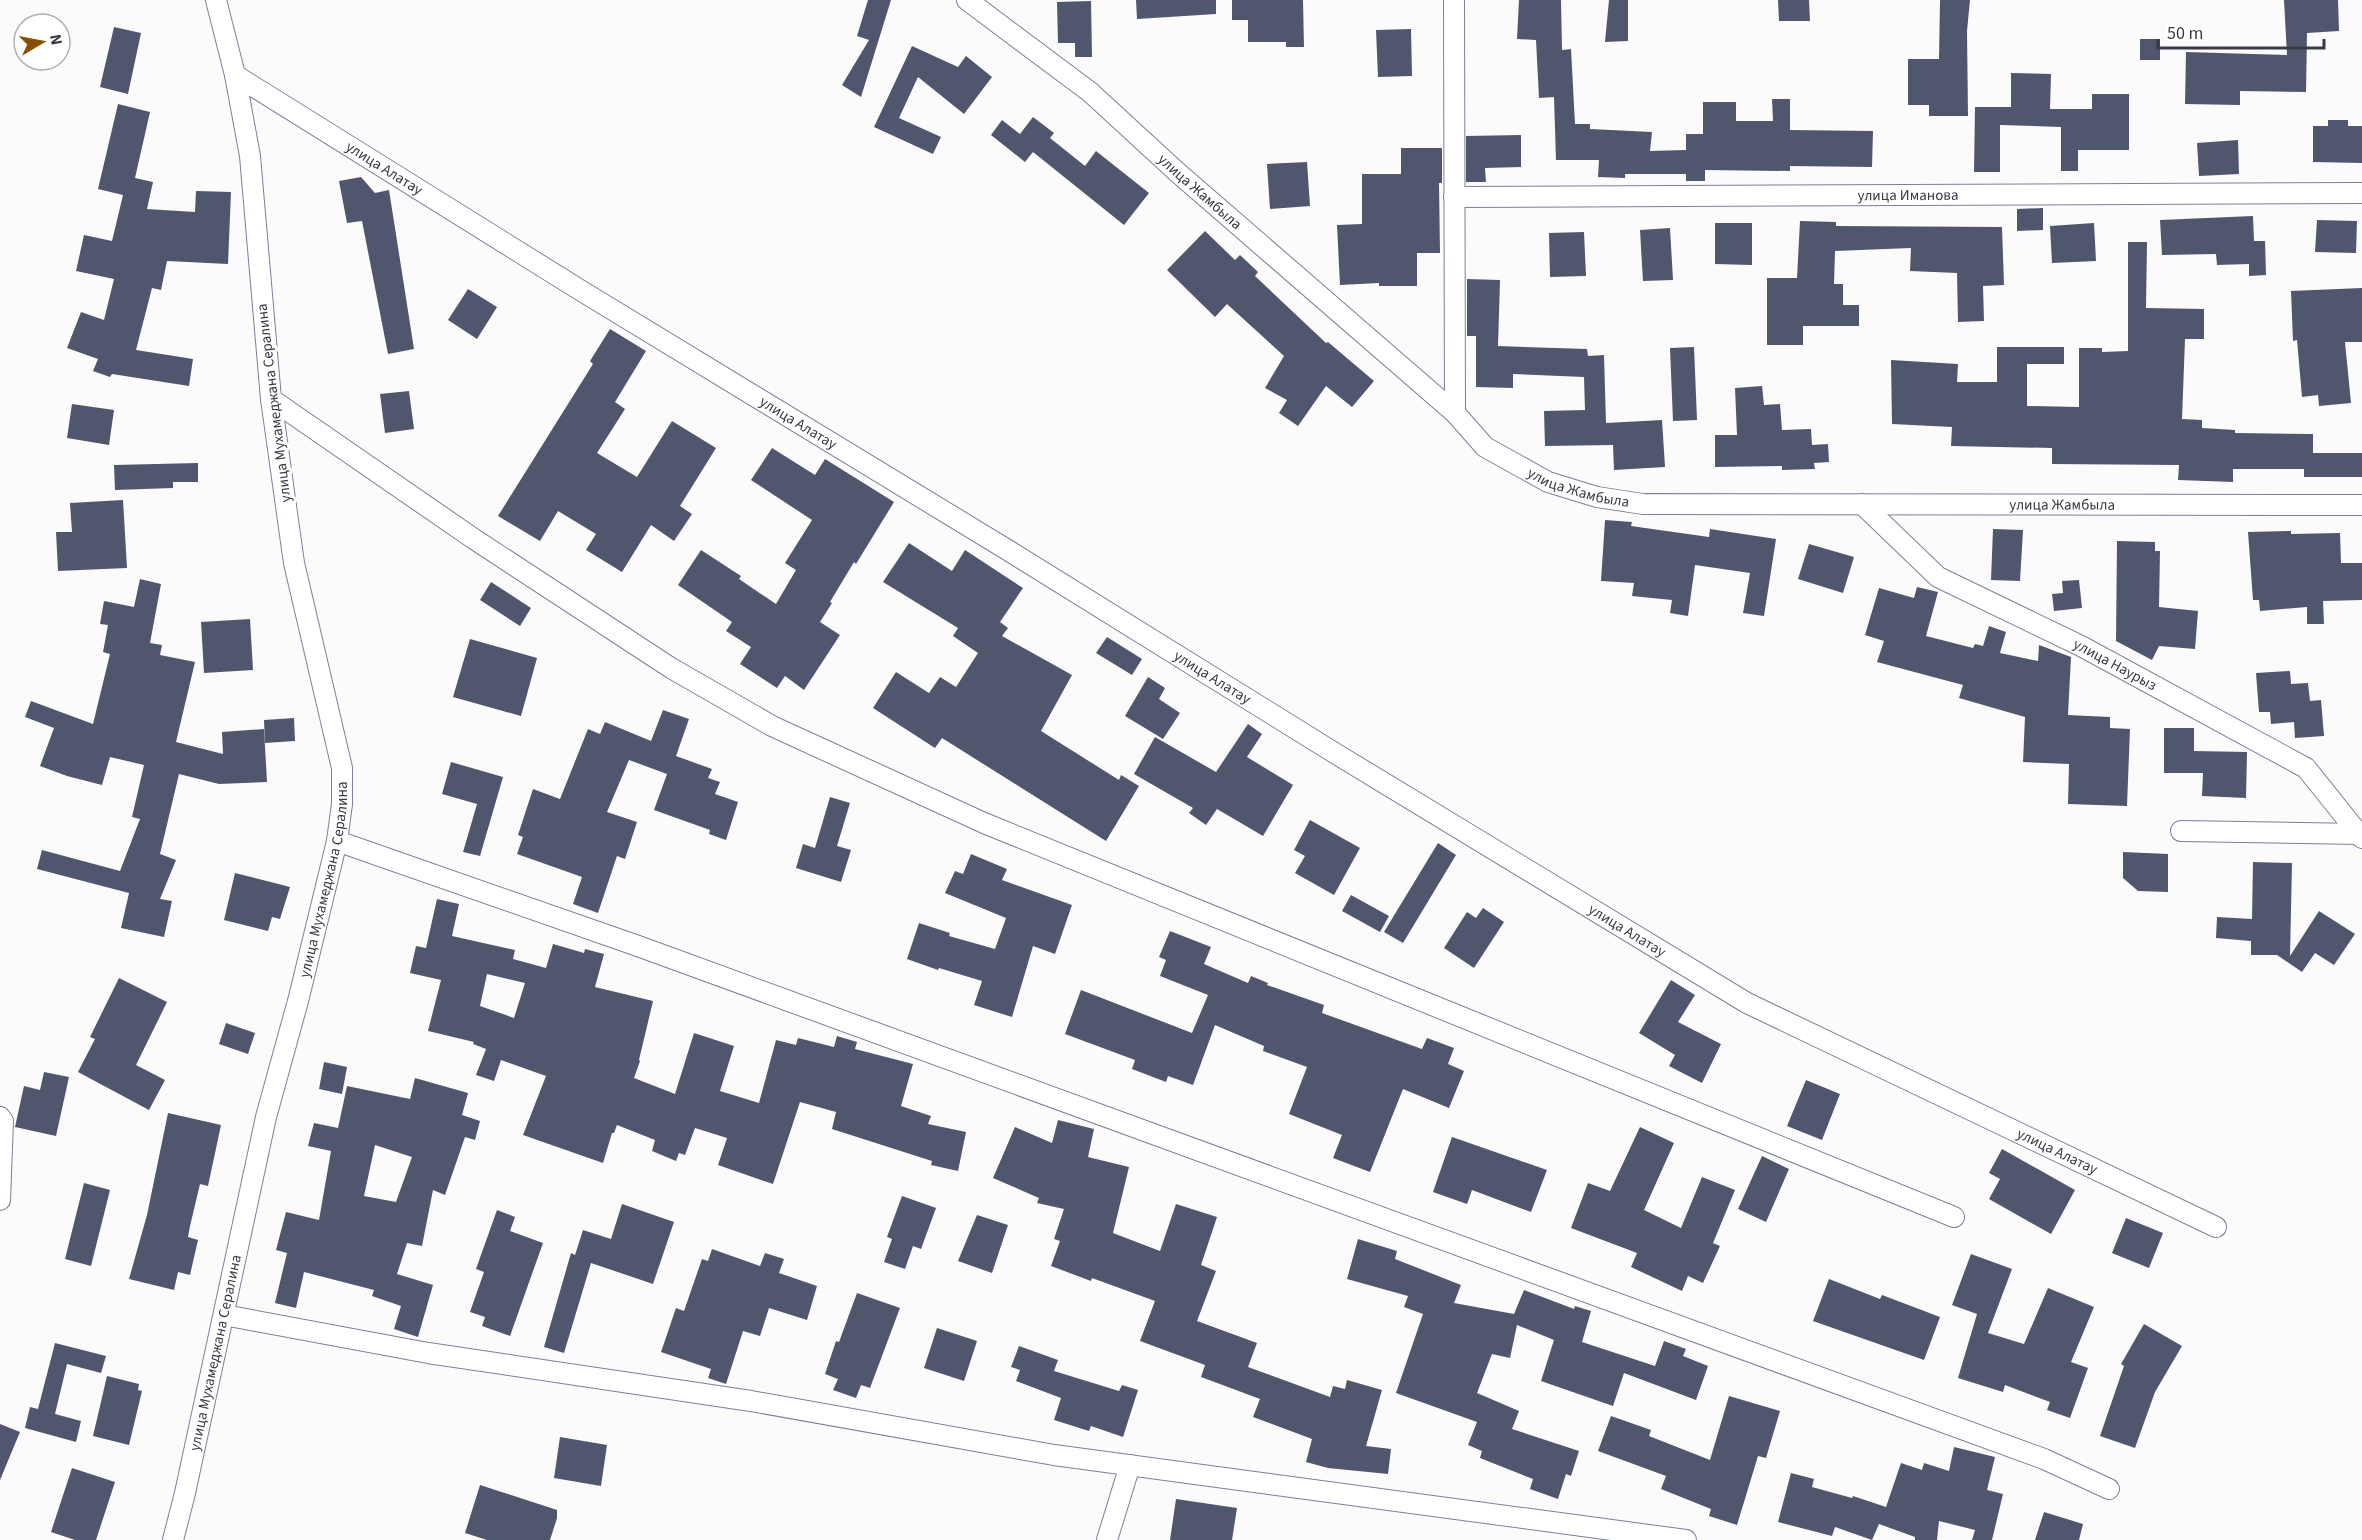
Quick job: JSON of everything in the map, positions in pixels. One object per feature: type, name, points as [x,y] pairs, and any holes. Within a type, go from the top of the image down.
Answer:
[{"type":"street","name":"улица Мухамеджана Сералина","points":[[173,1540],[185,1494],[266,1117],[298,1001],[337,841],[342,804],[342,768],[294,563],[271,399],[250,156],[235,75],[216,0]]},
{"type":"street","name":"улица Жамбыла","points":[[967,0],[1090,92],[1177,172],[1455,413],[1485,447],[1548,482],[1597,497],[1643,504],[2362,505]]},
{"type":"street","points":[[1454,0],[1455,413]]},
{"type":"street","name":"улица Алатау","points":[[235,75],[580,290],[996,542],[1333,752],[1747,1004],[2216,1227]]},
{"type":"street","name":"улица Иманова","points":[[1454,197],[2362,193]]},
{"type":"street","points":[[271,399],[474,539],[661,662],[772,726],[984,823],[1954,1218]]},
{"type":"street","name":"улица Наурыз","points":[[1862,504],[1938,577],[2081,646],[2306,768],[2361,835]]},
{"type":"street","name":"улица Наурыз","points":[[2181,831],[2361,835]]},
{"type":"street","points":[[337,841],[660,955],[2033,1454],[2109,1489]]},
{"type":"street","points":[[0,1117],[3,1121],[0,1200]]},
{"type":"street","points":[[224,1315],[428,1353],[751,1401],[1054,1455],[1686,1540]]},
{"type":"street","points":[[1107,1540],[1130,1465]]},
{"type":"building","points":[[868,0],[891,0],[861,97],[842,85],[869,40],[857,36]]},
{"type":"building","points":[[1136,0],[1216,0],[1216,14],[1137,19]]},
{"type":"building","points":[[1232,0],[1303,0],[1304,47],[1286,47],[1286,42],[1248,42],[1248,20],[1232,20]]},
{"type":"building","points":[[1519,0],[1561,0],[1562,50],[1571,49],[1575,124],[1590,124],[1590,129],[1652,132],[1650,151],[1686,150],[1686,134],[1703,134],[1703,102],[1736,102],[1736,121],[1773,121],[1772,99],[1790,99],[1790,130],[1873,131],[1872,167],[1790,166],[1790,171],[1705,170],[1705,181],[1686,181],[1686,174],[1625,174],[1625,178],[1598,177],[1599,160],[1556,160],[1554,97],[1539,98],[1536,40],[1517,39]]},
{"type":"building","points":[[1609,0],[1628,0],[1628,41],[1605,42]]},
{"type":"building","points":[[1778,0],[1809,0],[1810,21],[1779,21]]},
{"type":"building","points":[[1940,0],[1970,0],[1967,31],[1968,116],[1929,116],[1929,105],[1908,105],[1908,59],[1939,59]]},
{"type":"building","points":[[2284,0],[2338,0],[2339,31],[2307,33],[2306,92],[2240,91],[2240,105],[2185,104],[2186,52],[2287,55]]},
{"type":"building","points":[[1091,1],[1092,57],[1075,57],[1075,43],[1058,43],[1057,2]]},
{"type":"building","points":[[114,27],[141,33],[128,94],[100,87]]},
{"type":"building","points":[[1411,29],[1412,76],[1378,77],[1376,30]]},
{"type":"building","points":[[2140,39],[2160,39],[2160,60],[2140,60]]},
{"type":"building","points":[[912,46],[958,67],[966,56],[992,77],[964,114],[918,77],[899,118],[941,137],[933,154],[874,127]]},
{"type":"building","points":[[2011,73],[2051,74],[2050,109],[2092,109],[2092,94],[2129,94],[2129,150],[2078,150],[2078,171],[2061,171],[2061,127],[2000,125],[2000,172],[1974,172],[1975,107],[2011,107]]},
{"type":"building","points":[[118,104],[150,112],[135,178],[153,182],[147,209],[195,212],[196,191],[231,192],[228,264],[167,261],[161,290],[152,288],[136,350],[193,359],[189,386],[112,374],[110,377],[93,371],[98,359],[67,348],[81,312],[104,320],[114,279],[76,271],[84,235],[112,241],[123,195],[98,189]]},
{"type":"building","points":[[1033,117],[1054,133],[1050,138],[1085,166],[1096,151],[1149,193],[1124,225],[1033,152],[1025,162],[991,135],[1002,120],[1020,134]]},
{"type":"building","points":[[2328,120],[2348,120],[2348,126],[2362,126],[2362,163],[2313,162],[2313,126],[2328,126]]},
{"type":"building","points":[[1521,135],[1521,167],[1485,168],[1486,182],[1466,182],[1466,136]]},
{"type":"building","points":[[2238,140],[2239,174],[2199,176],[2197,143]]},
{"type":"building","points":[[1401,148],[1442,148],[1442,183],[1439,183],[1440,253],[1417,253],[1417,286],[1379,286],[1379,283],[1340,285],[1337,225],[1362,224],[1362,174],[1401,174]]},
{"type":"building","points":[[1307,162],[1310,206],[1270,209],[1267,164]]},
{"type":"building","points":[[361,177],[375,193],[389,190],[414,349],[388,354],[362,221],[347,223],[339,181]]},
{"type":"building","points":[[2043,208],[2043,230],[2017,231],[2017,209]]},
{"type":"building","points":[[2253,216],[2254,241],[2265,241],[2266,275],[2249,276],[2249,264],[2217,265],[2216,254],[2162,255],[2160,220]]},
{"type":"building","points":[[2317,220],[2357,221],[2356,253],[2315,252]]},
{"type":"building","points":[[1800,221],[1836,222],[1836,226],[2002,227],[2004,285],[1983,286],[1984,321],[1958,322],[1957,273],[1910,271],[1911,248],[1835,251],[1834,284],[1843,284],[1843,305],[1859,305],[1859,326],[1803,326],[1803,345],[1767,345],[1767,278],[1797,278]]},
{"type":"building","points":[[1715,223],[1752,223],[1752,265],[1715,264]]},
{"type":"building","points":[[2094,223],[2096,261],[2052,263],[2050,226]]},
{"type":"building","points":[[1670,228],[1673,280],[1643,281],[1640,230]]},
{"type":"building","points":[[1205,231],[1235,260],[1240,255],[1258,272],[1255,276],[1326,343],[1328,342],[1374,381],[1352,407],[1326,386],[1298,426],[1279,413],[1287,400],[1265,388],[1284,356],[1227,304],[1215,317],[1167,270]]},
{"type":"building","points":[[1584,232],[1586,276],[1550,277],[1549,233]]},
{"type":"building","points":[[2128,242],[2147,242],[2146,308],[2204,309],[2204,339],[2185,339],[2182,419],[2202,420],[2202,428],[2235,430],[2235,433],[2313,434],[2313,453],[2362,453],[2362,477],[2304,477],[2304,469],[2233,469],[2233,482],[2178,480],[2179,465],[2052,464],[2052,448],[1951,446],[1952,427],[1892,424],[1891,360],[1958,364],[1957,382],[1997,382],[1997,347],[2064,347],[2064,364],[2027,364],[2027,406],[2079,407],[2079,348],[2102,348],[2102,352],[2128,351]]},
{"type":"building","points":[[1467,279],[1500,280],[1498,346],[1587,349],[1588,356],[1604,355],[1606,423],[1662,420],[1665,467],[1614,470],[1613,445],[1545,446],[1544,411],[1585,410],[1584,377],[1513,374],[1513,388],[1476,387],[1476,336],[1467,336]]},
{"type":"building","points":[[2362,288],[2362,342],[2345,342],[2351,403],[2319,406],[2318,395],[2302,397],[2297,340],[2293,341],[2291,291]]},
{"type":"building","points":[[468,289],[497,307],[477,339],[448,320]]},
{"type":"building","points":[[610,329],[646,351],[615,402],[625,409],[597,453],[637,477],[672,421],[716,448],[680,506],[692,514],[674,541],[651,525],[622,572],[586,550],[596,534],[558,511],[540,541],[498,516],[593,364],[590,361]]},
{"type":"building","points":[[1694,347],[1697,420],[1673,421],[1670,348]]},
{"type":"building","points":[[1762,386],[1764,405],[1780,404],[1782,430],[1811,429],[1812,445],[1828,444],[1829,462],[1814,463],[1815,469],[1782,470],[1782,466],[1715,467],[1715,435],[1737,435],[1735,388]]},
{"type":"building","points":[[409,391],[414,429],[385,433],[380,394]]},
{"type":"building","points":[[72,404],[114,410],[109,445],[67,438]]},
{"type":"building","points":[[772,448],[815,475],[825,459],[894,502],[856,564],[854,562],[820,622],[840,635],[804,690],[785,676],[777,688],[740,664],[751,647],[726,631],[732,622],[678,585],[701,550],[741,576],[739,579],[776,604],[796,570],[785,563],[812,520],[751,480]]},
{"type":"building","points":[[198,463],[198,482],[173,482],[173,488],[115,490],[114,465]]},
{"type":"building","points":[[123,500],[127,568],[58,571],[56,532],[72,532],[70,503]]},
{"type":"building","points":[[1605,520],[1632,522],[1631,526],[1709,537],[1710,529],[1776,539],[1764,616],[1743,613],[1750,573],[1695,565],[1688,616],[1670,613],[1672,600],[1632,596],[1634,583],[1601,581]]},
{"type":"building","points":[[1993,529],[2023,530],[2020,581],[1991,580]]},
{"type":"building","points":[[2291,531],[2291,534],[2340,533],[2341,563],[2362,563],[2362,600],[2323,601],[2324,624],[2307,624],[2307,607],[2260,611],[2259,600],[2253,600],[2248,532]]},
{"type":"building","points":[[2117,541],[2155,542],[2155,551],[2160,551],[2159,607],[2198,611],[2195,649],[2159,646],[2152,660],[2116,641]]},
{"type":"building","points":[[909,543],[952,571],[965,550],[1023,588],[1000,622],[1008,628],[1002,636],[1072,675],[1041,731],[1119,780],[1121,775],[1139,786],[1106,841],[942,738],[935,748],[873,708],[896,672],[929,693],[940,677],[956,687],[978,653],[953,636],[958,628],[883,582]]},
{"type":"building","points":[[1809,544],[1854,557],[1843,593],[1798,579]]},
{"type":"building","points":[[140,579],[161,584],[150,643],[162,645],[160,655],[195,662],[176,742],[223,754],[222,732],[264,729],[267,782],[219,784],[179,774],[160,854],[176,860],[160,899],[172,901],[164,937],[121,928],[129,893],[37,869],[42,850],[120,871],[140,819],[132,817],[144,765],[110,757],[102,785],[40,766],[54,728],[25,717],[31,701],[93,724],[110,654],[103,652],[108,625],[100,624],[104,601],[134,607]]},
{"type":"building","points":[[2079,580],[2082,608],[2054,611],[2052,594],[2063,593],[2062,581]]},
{"type":"building","points":[[491,582],[531,608],[520,626],[480,600]]},
{"type":"building","points":[[1917,587],[1938,592],[1926,636],[1973,648],[1975,644],[1983,646],[1989,626],[2006,632],[2000,653],[2038,661],[2039,645],[2071,657],[2068,715],[2110,717],[2110,728],[2130,729],[2127,806],[2068,804],[2069,764],[2023,762],[2025,717],[1959,698],[1963,685],[1877,662],[1884,641],[1865,635],[1879,588],[1914,598]]},
{"type":"building","points":[[250,619],[253,670],[204,673],[201,622]]},
{"type":"building","points":[[1107,637],[1142,659],[1132,675],[1096,653]]},
{"type":"building","points":[[470,639],[537,658],[521,716],[453,697]]},
{"type":"building","points":[[2290,671],[2291,684],[2308,683],[2310,701],[2321,700],[2324,736],[2295,738],[2294,722],[2271,724],[2270,712],[2259,712],[2256,673]]},
{"type":"building","points":[[1148,677],[1165,688],[1159,699],[1180,713],[1163,739],[1125,716]]},
{"type":"building","points":[[663,710],[689,719],[676,756],[712,769],[708,778],[720,782],[715,794],[738,802],[726,840],[709,834],[710,830],[654,810],[667,774],[629,760],[607,812],[637,822],[625,859],[617,856],[598,913],[573,904],[582,877],[517,854],[523,837],[518,835],[533,789],[560,799],[588,729],[600,734],[605,722],[651,741]]},
{"type":"building","points":[[294,718],[295,741],[265,743],[264,720]]},
{"type":"building","points":[[1248,724],[1262,734],[1247,757],[1293,785],[1263,836],[1217,809],[1206,825],[1189,813],[1193,808],[1134,774],[1155,737],[1216,772]]},
{"type":"building","points":[[2164,728],[2194,728],[2194,751],[2247,752],[2246,798],[2202,796],[2203,773],[2164,773]]},
{"type":"building","points":[[451,762],[503,777],[480,856],[463,852],[477,804],[442,794]]},
{"type":"building","points":[[830,797],[850,803],[837,846],[851,850],[841,882],[796,868],[803,844],[815,848]]},
{"type":"building","points":[[1310,820],[1360,848],[1334,895],[1295,873],[1305,856],[1294,850]]},
{"type":"building","points":[[1438,843],[1456,855],[1403,943],[1384,932]]},
{"type":"building","points":[[2123,852],[2168,854],[2168,892],[2138,891],[2123,878]]},
{"type":"building","points":[[971,854],[1007,869],[1002,880],[1072,905],[1055,954],[1033,946],[1012,1017],[974,1005],[982,981],[939,968],[938,970],[907,959],[919,923],[950,933],[949,936],[995,949],[1006,918],[945,893],[955,871],[963,874]]},
{"type":"building","points":[[2253,862],[2292,863],[2290,956],[2319,911],[2355,934],[2334,965],[2315,953],[2302,972],[2277,955],[2251,955],[2251,941],[2216,938],[2217,917],[2252,919]]},
{"type":"building","points":[[235,873],[290,887],[280,919],[272,917],[268,931],[224,920]]},
{"type":"building","points":[[1351,895],[1389,916],[1380,932],[1342,911]]},
{"type":"building","points":[[437,899],[459,904],[452,936],[515,950],[513,959],[546,968],[553,944],[584,953],[585,949],[604,954],[595,987],[653,1001],[634,1078],[675,1094],[694,1033],[734,1046],[720,1091],[759,1103],[776,1040],[796,1045],[798,1038],[834,1047],[837,1036],[857,1042],[855,1049],[913,1064],[901,1106],[931,1116],[928,1124],[966,1132],[958,1171],[931,1165],[932,1161],[832,1129],[836,1112],[800,1102],[773,1184],[718,1165],[727,1138],[695,1128],[685,1155],[679,1153],[676,1161],[652,1151],[655,1140],[617,1125],[612,1133],[603,1163],[523,1135],[546,1076],[501,1060],[494,1081],[476,1075],[486,1049],[473,1044],[474,1042],[428,1031],[441,980],[410,973],[416,946],[426,948]],"holes":[[[487,974],[525,983],[514,1018],[480,1006]]]},
{"type":"building","points":[[1483,908],[1504,922],[1474,968],[1444,948],[1467,912],[1476,918]]},
{"type":"building","points":[[1170,931],[1211,947],[1204,964],[1248,983],[1251,976],[1268,983],[1267,985],[1324,1005],[1322,1013],[1422,1049],[1427,1038],[1454,1048],[1448,1064],[1464,1071],[1449,1108],[1403,1089],[1370,1172],[1333,1158],[1342,1135],[1289,1114],[1307,1067],[1263,1051],[1264,1046],[1215,1025],[1193,1085],[1168,1076],[1166,1082],[1132,1069],[1135,1060],[1065,1034],[1081,990],[1192,1033],[1208,995],[1160,976],[1166,960],[1159,957]]},
{"type":"building","points":[[119,978],[167,1002],[136,1065],[165,1080],[149,1110],[78,1072],[95,1039],[90,1037]]},
{"type":"building","points":[[1671,980],[1695,995],[1678,1022],[1721,1044],[1702,1083],[1669,1066],[1675,1055],[1639,1033]]},
{"type":"building","points":[[226,1023],[255,1033],[248,1054],[219,1044]]},
{"type":"building","points":[[324,1062],[347,1067],[342,1094],[319,1089]]},
{"type":"building","points":[[44,1072],[69,1077],[56,1136],[15,1127],[24,1086],[40,1090]]},
{"type":"building","points":[[415,1078],[468,1093],[462,1115],[480,1121],[475,1140],[465,1137],[445,1195],[433,1190],[422,1246],[407,1243],[397,1274],[433,1285],[418,1337],[394,1329],[401,1306],[372,1296],[374,1290],[304,1272],[296,1308],[275,1303],[287,1253],[276,1250],[286,1212],[319,1220],[331,1151],[308,1146],[314,1123],[338,1128],[347,1086],[410,1099]],"holes":[[[375,1145],[412,1157],[396,1202],[364,1196]]]},
{"type":"building","points":[[1806,1080],[1840,1094],[1822,1140],[1787,1126]]},
{"type":"building","points":[[168,1113],[221,1125],[208,1186],[200,1184],[190,1226],[188,1237],[198,1240],[190,1275],[178,1272],[174,1290],[129,1279],[147,1215]]},
{"type":"building","points":[[1058,1120],[1094,1129],[1088,1157],[1129,1167],[1113,1233],[1160,1251],[1176,1204],[1217,1217],[1201,1265],[1216,1271],[1197,1321],[1257,1343],[1248,1367],[1330,1397],[1333,1386],[1345,1389],[1347,1380],[1382,1390],[1366,1446],[1391,1449],[1388,1474],[1328,1468],[1306,1462],[1312,1439],[1253,1417],[1260,1399],[1201,1377],[1205,1365],[1140,1341],[1155,1301],[1051,1266],[1060,1241],[1054,1239],[1064,1209],[1037,1203],[1039,1198],[993,1178],[1015,1127],[1052,1143]]},
{"type":"building","points":[[1640,1127],[1674,1143],[1644,1210],[1681,1228],[1702,1177],[1735,1190],[1713,1243],[1720,1246],[1703,1283],[1688,1276],[1682,1291],[1631,1267],[1637,1253],[1571,1228],[1588,1183],[1610,1191]]},
{"type":"building","points":[[1452,1137],[1547,1170],[1531,1212],[1472,1190],[1467,1204],[1433,1192]]},
{"type":"building","points":[[2002,1149],[2075,1190],[2051,1234],[1989,1199],[2000,1179],[1989,1173]]},
{"type":"building","points":[[1762,1156],[1789,1169],[1766,1222],[1738,1209]]},
{"type":"building","points":[[84,1183],[110,1190],[91,1266],[65,1259]]},
{"type":"building","points":[[902,1196],[936,1208],[921,1249],[913,1246],[905,1269],[884,1262],[892,1239],[887,1237]]},
{"type":"building","points":[[622,1204],[674,1222],[653,1284],[591,1263],[564,1353],[544,1347],[571,1253],[575,1255],[583,1230],[611,1239]]},
{"type":"building","points":[[497,1210],[515,1217],[510,1231],[543,1243],[510,1336],[482,1326],[485,1317],[470,1312],[484,1272],[476,1269]]},
{"type":"building","points":[[977,1215],[1008,1225],[992,1273],[958,1261]]},
{"type":"building","points":[[2126,1218],[2163,1233],[2149,1268],[2112,1253]]},
{"type":"building","points":[[1358,1239],[1397,1251],[1395,1259],[1461,1285],[1454,1303],[1514,1314],[1524,1290],[1574,1309],[1575,1306],[1591,1311],[1582,1342],[1655,1366],[1664,1341],[1686,1349],[1683,1356],[1708,1366],[1696,1400],[1624,1373],[1613,1406],[1541,1381],[1554,1340],[1517,1325],[1510,1358],[1492,1354],[1477,1393],[1519,1411],[1512,1429],[1579,1451],[1571,1476],[1566,1474],[1558,1499],[1530,1489],[1533,1479],[1480,1458],[1482,1451],[1468,1445],[1477,1422],[1396,1393],[1423,1314],[1404,1307],[1408,1296],[1347,1279]]},
{"type":"building","points":[[712,1249],[760,1266],[765,1253],[784,1259],[779,1273],[817,1286],[807,1320],[769,1308],[760,1336],[743,1331],[726,1384],[708,1378],[711,1369],[661,1352],[676,1308],[684,1311],[702,1259],[708,1261]]},
{"type":"building","points":[[1971,1254],[2012,1269],[1988,1333],[2024,1344],[2048,1288],[2094,1307],[2071,1362],[2088,1368],[2070,1418],[2047,1410],[2050,1402],[2005,1385],[2003,1392],[1958,1378],[1977,1314],[1952,1305]]},
{"type":"building","points":[[1829,1279],[1880,1299],[1882,1295],[1940,1317],[1924,1360],[1813,1321]]},
{"type":"building","points":[[857,1293],[900,1308],[870,1388],[861,1385],[856,1398],[833,1390],[838,1379],[825,1374],[836,1341],[839,1342]]},
{"type":"building","points":[[2144,1324],[2182,1346],[2155,1392],[2135,1448],[2100,1436],[2124,1366],[2121,1364]]},
{"type":"building","points":[[937,1328],[977,1341],[964,1381],[924,1368]]},
{"type":"building","points":[[55,1343],[106,1356],[101,1373],[67,1364],[55,1414],[81,1421],[76,1442],[25,1428],[30,1407],[38,1409]]},
{"type":"building","points":[[1019,1346],[1058,1360],[1054,1371],[1119,1391],[1122,1385],[1138,1390],[1123,1437],[1091,1426],[1089,1431],[1054,1420],[1061,1398],[1016,1381],[1020,1370],[1011,1367]]},
{"type":"building","points":[[107,1376],[139,1384],[138,1390],[142,1391],[129,1445],[93,1436]]},
{"type":"building","points":[[1729,1396],[1780,1411],[1766,1458],[1758,1456],[1737,1525],[1709,1516],[1711,1509],[1661,1489],[1666,1476],[1598,1451],[1611,1416],[1651,1430],[1649,1436],[1710,1460]]},
{"type":"building","points":[[0,1424],[20,1432],[0,1480]]},
{"type":"building","points":[[560,1437],[607,1445],[601,1486],[554,1478]]},
{"type":"building","points":[[1954,1447],[1995,1457],[1987,1490],[2003,1494],[1992,1540],[1972,1540],[1975,1530],[1939,1521],[1937,1540],[1915,1540],[1915,1537],[1879,1524],[1872,1540],[1835,1527],[1832,1536],[1778,1522],[1791,1473],[1814,1479],[1812,1487],[1852,1498],[1853,1496],[1886,1507],[1901,1463],[1922,1470],[1924,1463],[1949,1471]]},
{"type":"building","points":[[72,1468],[115,1482],[96,1540],[75,1540],[51,1532]]},
{"type":"building","points":[[480,1485],[557,1510],[557,1518],[550,1540],[487,1540],[465,1533]]},
{"type":"building","points":[[1176,1499],[1237,1508],[1232,1540],[1170,1540]]},
{"type":"building","points":[[2044,1512],[2083,1524],[2079,1540],[2035,1540]]}]
